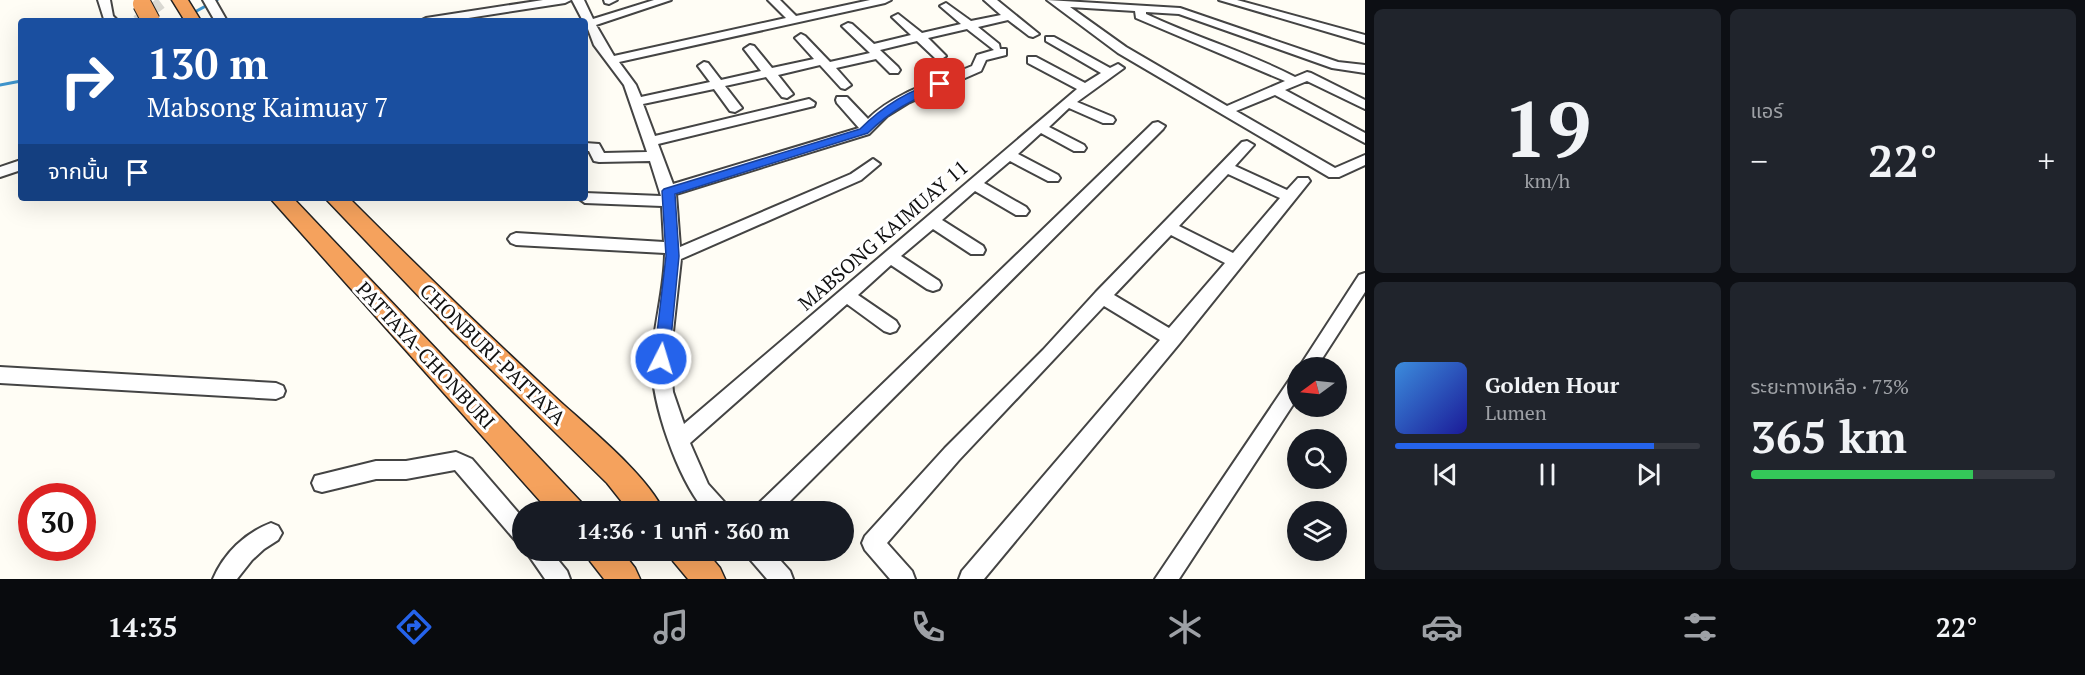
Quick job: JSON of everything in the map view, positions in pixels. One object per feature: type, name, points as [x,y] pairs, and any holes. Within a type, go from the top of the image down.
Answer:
[{"type":"highway","points":[[180,0],[191,18]]},
{"type":"highway","points":[[142,2],[150,18]]},
{"type":"highway","name":"PATTAYA-CHONBURI","points":[[285,201],[560,501]]},
{"type":"highway","name":"CHONBURI-PATTAYA","points":[[339,201],[461,324],[616,474],[639,501]]},
{"type":"highway","points":[[610,561],[624,579]]},
{"type":"highway","points":[[693,561],[709,579]]},
{"type":"street","points":[[104,0],[109,18]]},
{"type":"street","points":[[209,0],[220,18]]},
{"type":"street","points":[[446,18],[565,0]]},
{"type":"street","points":[[578,0],[600,45],[630,85],[669,196],[672,252],[661,359],[664,392],[686,461],[701,491],[710,501]]},
{"type":"street","points":[[591,23],[665,0]]},
{"type":"street","points":[[774,0],[795,20]]},
{"type":"street","points":[[612,60],[795,20],[847,4],[885,0]]},
{"type":"street","points":[[990,0],[1033,34]]},
{"type":"street","points":[[1226,0],[1365,39]]},
{"type":"street","points":[[1054,1],[1180,11],[1336,65],[1365,69]]},
{"type":"street","points":[[1054,1],[1122,50],[1334,174],[1365,160]]},
{"type":"street","points":[[588,198],[669,196],[869,128],[882,113],[903,100],[977,68],[981,58],[998,49],[946,6]]},
{"type":"street","points":[[1142,8],[1140,16],[1173,32],[1272,69],[1294,81]]},
{"type":"street","points":[[637,102],[769,72],[875,52],[920,37],[1010,16]]},
{"type":"street","points":[[898,17],[940,56]]},
{"type":"street","points":[[848,26],[894,70]]},
{"type":"street","points":[[801,38],[845,85]]},
{"type":"street","name":"MABSONG KAIMUAY 11","points":[[678,440],[1085,87],[1114,70],[1050,39]]},
{"type":"street","points":[[750,49],[787,94]]},
{"type":"street","points":[[1032,60],[1085,87]]},
{"type":"street","points":[[704,66],[735,108]]},
{"type":"street","points":[[1226,111],[1307,76],[1365,105]]},
{"type":"street","points":[[1274,90],[1365,139]]},
{"type":"street","points":[[842,100],[869,128]]},
{"type":"street","points":[[588,147],[594,147],[599,158],[653,149],[809,103]]},
{"type":"street","points":[[1068,103],[1108,120]]},
{"type":"street","points":[[775,501],[1158,126]]},
{"type":"street","points":[[1039,128],[1079,148]]},
{"type":"street","points":[[904,579],[873,543],[952,454],[1049,356],[1102,296],[1247,145]]},
{"type":"street","points":[[1008,154],[1053,178]]},
{"type":"street","points":[[516,239],[672,252],[856,177],[873,164]]},
{"type":"street","points":[[0,172],[18,166]]},
{"type":"street","points":[[1226,167],[1290,197]]},
{"type":"street","points":[[970,579],[1303,182]]},
{"type":"street","points":[[974,184],[1021,211]]},
{"type":"street","points":[[932,221],[978,250]]},
{"type":"street","points":[[1169,227],[1237,261]]},
{"type":"street","points":[[890,257],[933,285]]},
{"type":"street","points":[[1313,357],[1365,279]]},
{"type":"street","points":[[846,295],[890,326]]},
{"type":"street","points":[[1102,296],[1173,339]]},
{"type":"street","points":[[0,375],[276,391]]},
{"type":"street","points":[[1166,579],[1287,398]]},
{"type":"street","points":[[322,483],[333,482],[364,471],[406,470],[456,461],[465,465],[512,521]]},
{"type":"street","points":[[224,579],[243,553],[259,538],[271,533]]},
{"type":"street","points":[[545,561],[559,579]]},
{"type":"street","points":[[766,561],[782,579]]},
{"type":"waterway","points":[[184,18],[217,0]]},
{"type":"waterway","points":[[0,85],[18,82]]},
{"type":"tunnel","points":[[141,18],[165,0]]},
{"type":"route","points":[[661,359],[673,256],[669,191],[864,131],[882,113],[903,100],[940,84]]}]
